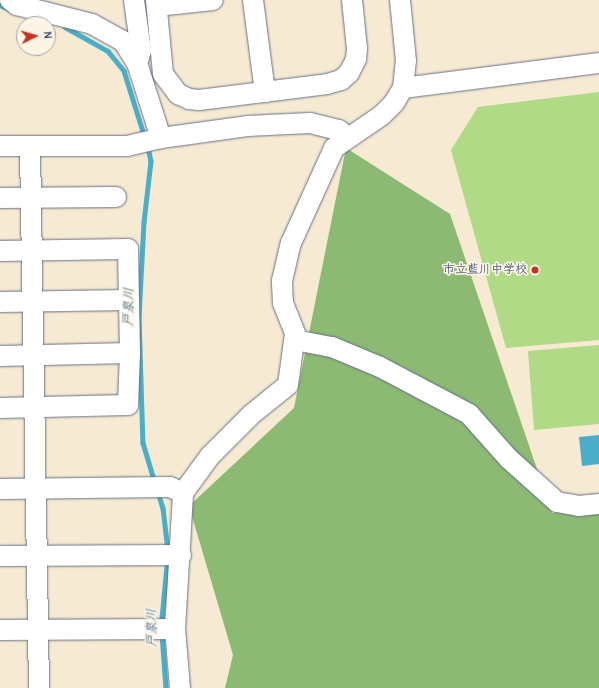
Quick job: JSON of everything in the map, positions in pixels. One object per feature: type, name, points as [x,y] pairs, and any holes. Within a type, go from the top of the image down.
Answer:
[{"type":"street","points":[[10,0],[17,5],[92,24],[123,41],[137,63],[161,138]]},
{"type":"street","points":[[134,0],[141,51],[137,63]]},
{"type":"street","points":[[213,0],[157,3],[162,74],[178,94],[189,99],[199,100],[327,84],[349,73],[357,49],[352,0]]},
{"type":"street","points":[[253,0],[265,92]]},
{"type":"street","points":[[180,688],[175,629],[181,554],[183,493],[210,456],[252,414],[288,385],[295,340],[283,303],[282,281],[291,243],[334,148],[382,115],[394,104],[403,88],[406,61],[400,0]]},
{"type":"street","points":[[403,88],[599,64]]},
{"type":"street","points":[[0,146],[127,146],[161,138],[247,126],[310,123],[338,130],[348,138]]},
{"type":"street","points":[[30,146],[40,688]]},
{"type":"street","points":[[0,198],[116,197]]},
{"type":"street","points":[[0,251],[128,249],[130,353],[128,405],[0,408]]},
{"type":"street","points":[[0,302],[129,300]]},
{"type":"street","points":[[295,340],[332,347],[380,367],[469,414],[508,458],[556,502],[579,506],[599,504]]},
{"type":"street","points":[[0,356],[130,353]]},
{"type":"street","points":[[0,489],[170,487],[183,493]]},
{"type":"street","points":[[0,556],[181,554]]},
{"type":"street","points":[[0,630],[175,629]]},
{"type":"green space","name":"市立藍川中学校","points":[[599,92],[599,340],[506,348],[451,150],[478,107]]},
{"type":"green space","points":[[346,148],[450,214],[552,513],[599,510],[599,688],[225,688],[233,655],[189,506],[294,408]]},
{"type":"green space","points":[[599,345],[599,424],[534,430],[528,351]]},
{"type":"water","points":[[599,435],[599,464],[582,466],[579,437]]},
{"type":"waterway","name":"戸泉川","points":[[0,5],[9,9]]},
{"type":"waterway","name":"戸泉川","points":[[65,27],[108,51],[124,71],[145,138]]},
{"type":"waterway","name":"戸泉川","points":[[148,147],[151,161],[144,222],[139,318],[143,443],[155,483]]},
{"type":"waterway","name":"戸泉川","points":[[158,492],[163,508],[168,551]]},
{"type":"waterway","name":"戸泉川","points":[[161,624],[167,560]]},
{"type":"waterway","name":"戸泉川","points":[[162,634],[166,688]]},
{"type":"place","name":"市立藍川中学校","points":[[535,270]]}]
